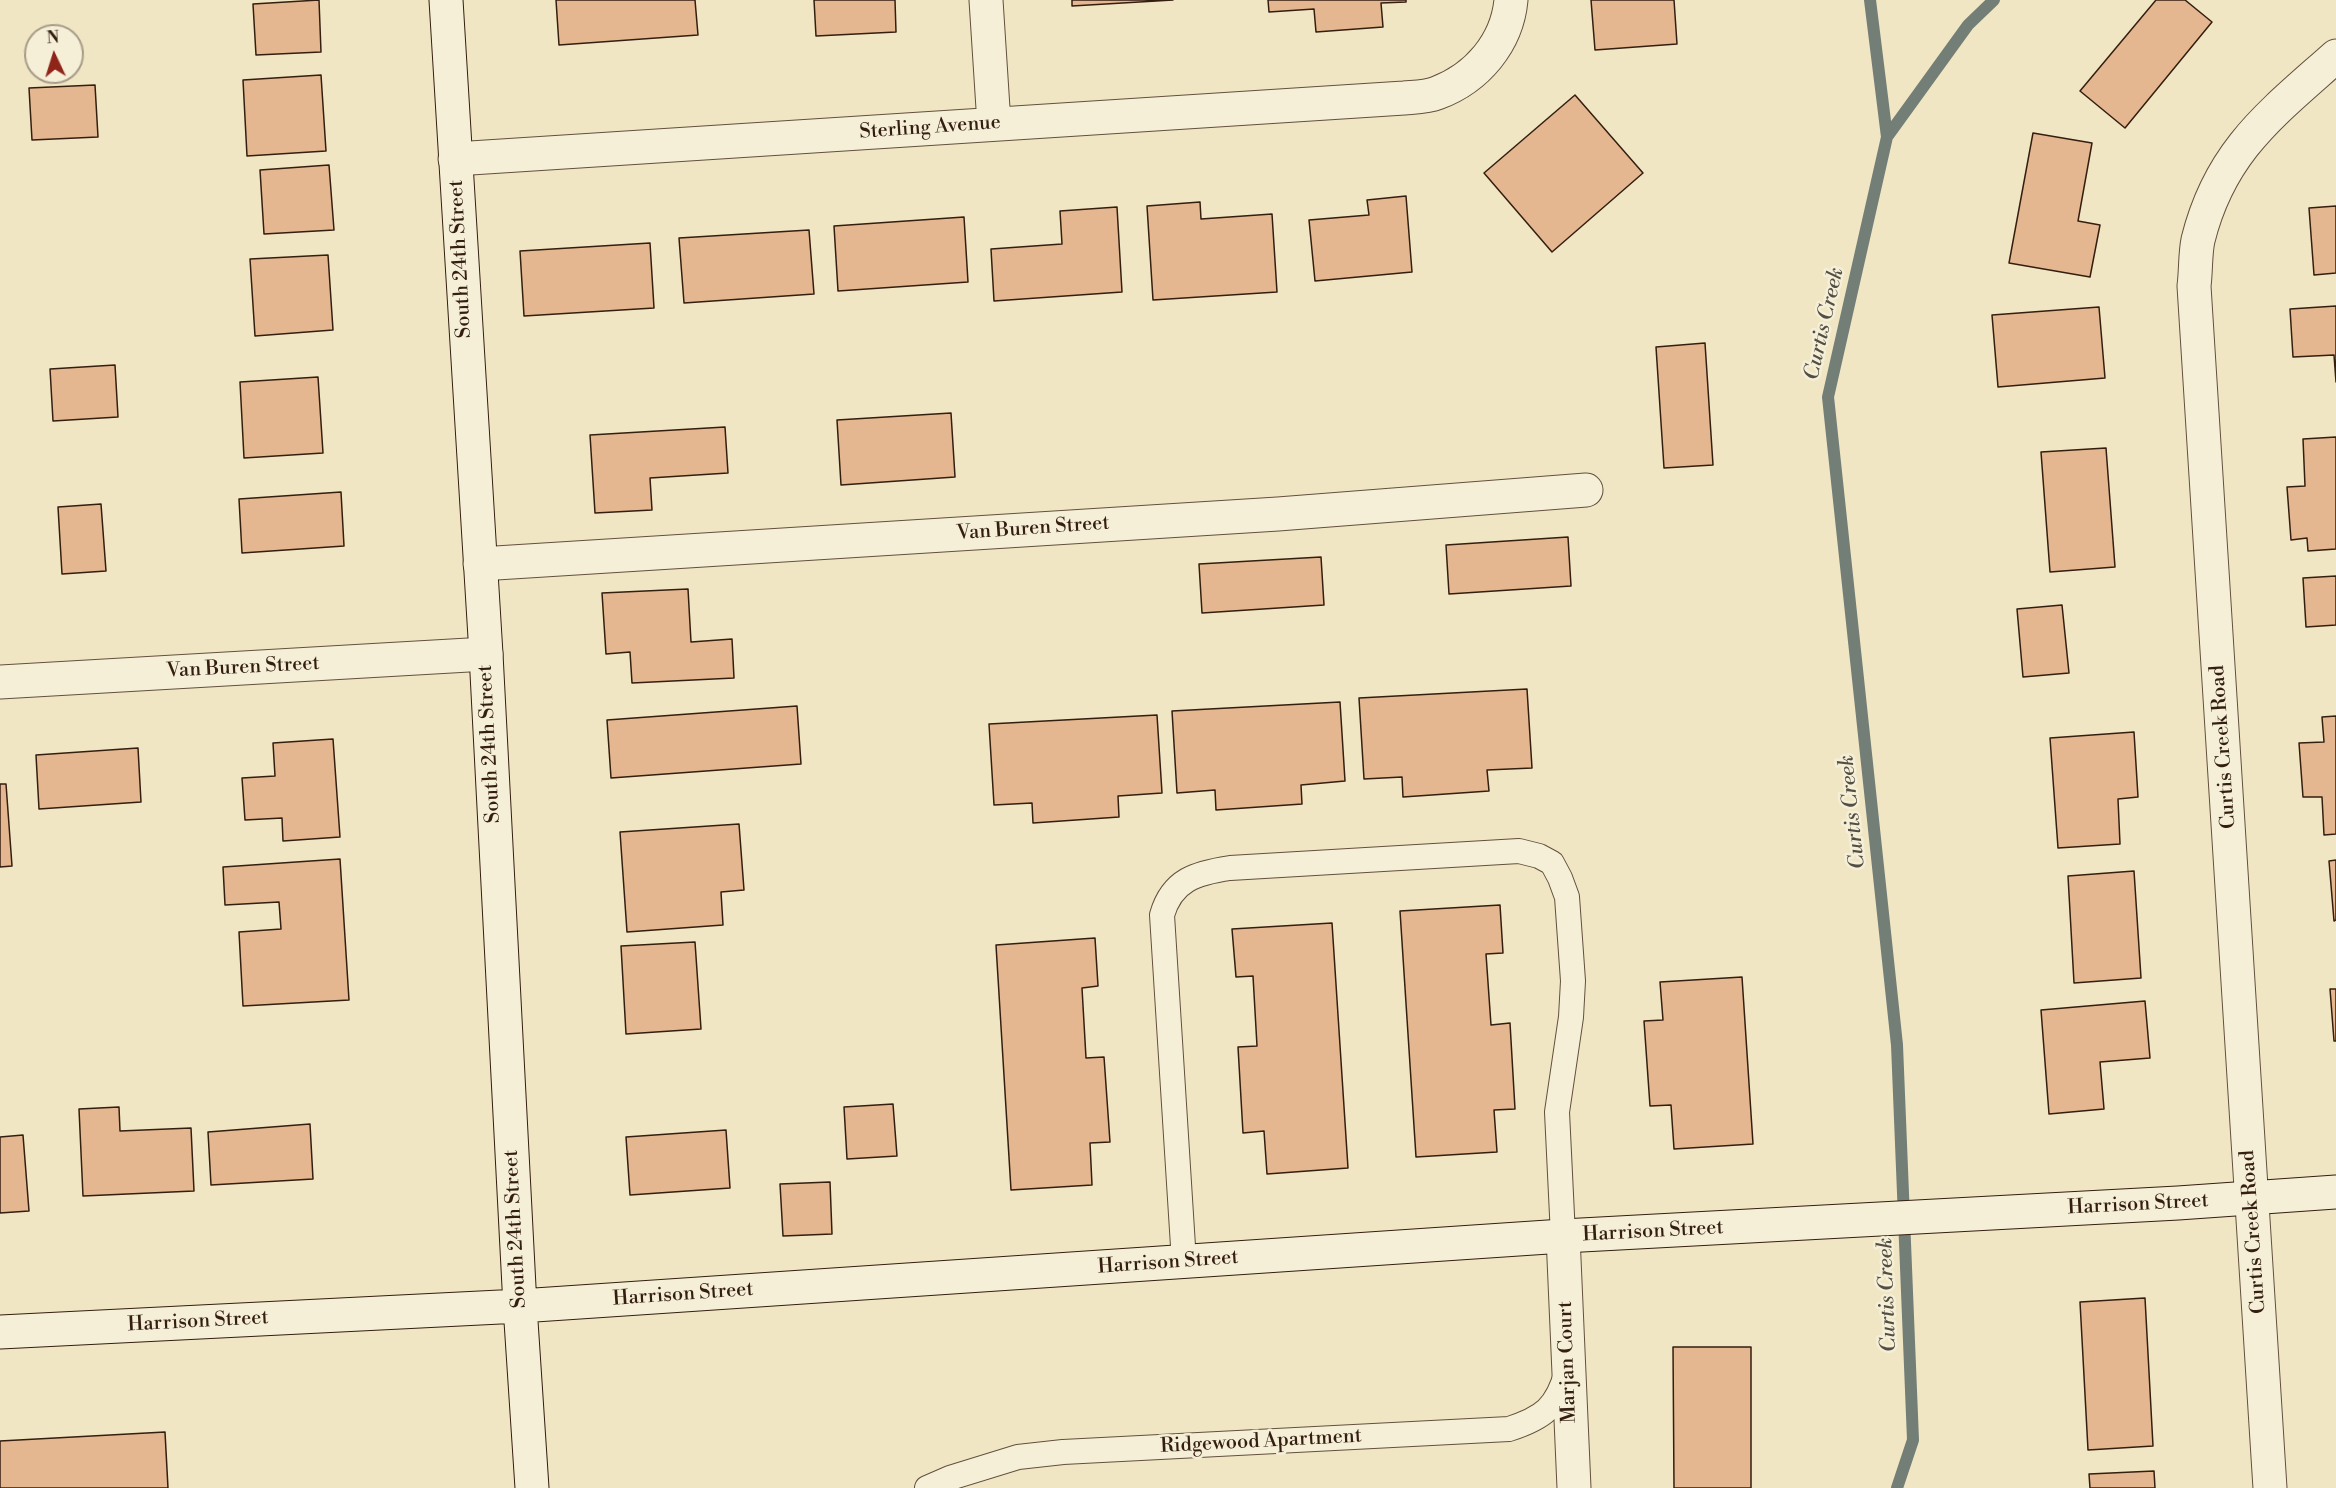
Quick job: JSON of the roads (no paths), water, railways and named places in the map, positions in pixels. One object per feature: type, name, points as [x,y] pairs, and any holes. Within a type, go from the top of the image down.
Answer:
[{"type":"street","name":"South 24th Street","points":[[446,0],[486,654],[520,1306],[532,1488]]},
{"type":"street","points":[[986,0],[994,124]]},
{"type":"street","name":"Sterling Avenue","points":[[455,159],[1404,98],[1435,94],[1461,81],[1483,63],[1499,40],[1509,15],[1511,0]]},
{"type":"street","name":"Curtis Creek Road","points":[[2270,1488],[2194,286],[2198,242],[2209,202],[2229,163],[2259,125],[2336,56]]},
{"type":"street","name":"Van Buren Street","points":[[480,564],[1278,514],[1586,490]]},
{"type":"street","name":"Van Buren Street","points":[[0,682],[486,654]]},
{"type":"street","name":"Harrison Street","points":[[0,1332],[520,1306],[1563,1236],[1726,1229],[2336,1192]]},
{"type":"street","name":"Marjan Court","points":[[1563,1236],[1574,1488]]},
{"type":"lane","points":[[1184,1262],[1162,915],[1165,903],[1176,887],[1189,878],[1208,871],[1230,868],[1508,852],[1539,856],[1552,863],[1567,897],[1573,981],[1571,1017],[1557,1112],[1563,1236]]},
{"type":"lane","name":"Ridgewood Apartment","points":[[927,1488],[1018,1457],[1063,1452],[1509,1429],[1535,1420],[1551,1406],[1562,1388],[1568,1368]]},
{"type":"waterway","name":"Curtis Creek","points":[[1870,0],[1887,137],[1828,397],[1897,1045],[1913,1440],[1897,1488]]},
{"type":"waterway","points":[[1887,137],[1968,25],[1994,0]]}]
